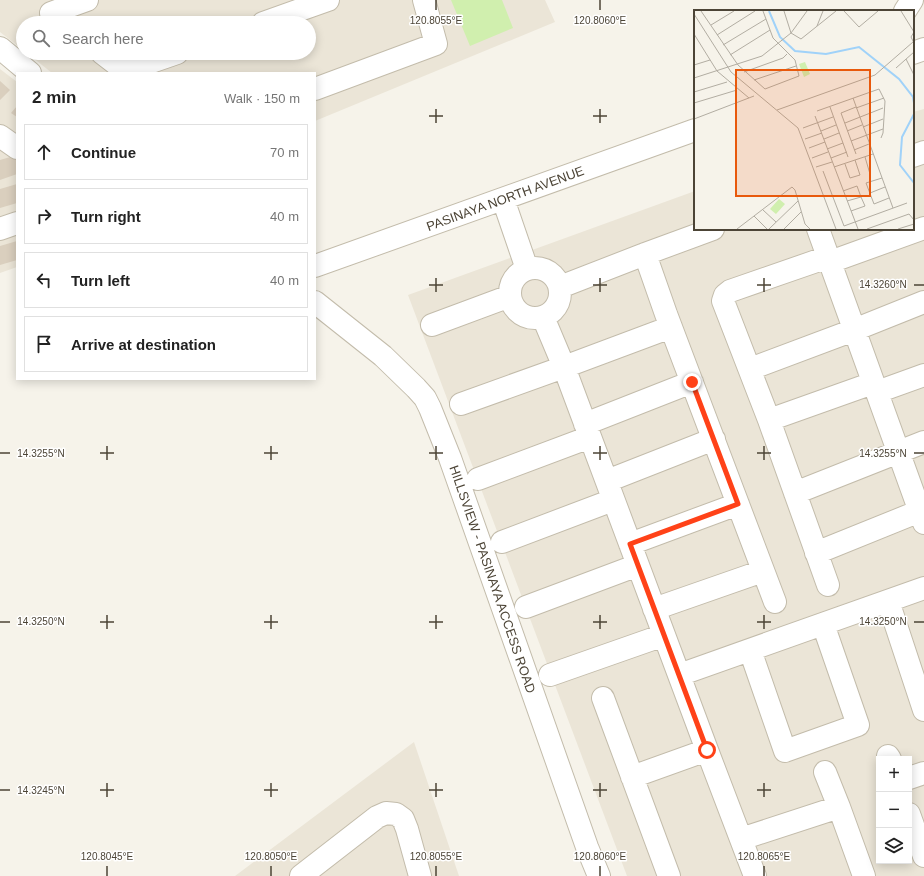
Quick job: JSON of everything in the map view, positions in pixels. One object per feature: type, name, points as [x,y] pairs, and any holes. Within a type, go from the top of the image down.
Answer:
[{"type":"street","points":[[52,12],[87,0]]},
{"type":"street","points":[[283,16],[328,0]]},
{"type":"street","points":[[316,89],[436,44],[424,0]]},
{"type":"street","points":[[906,10],[912,0]]},
{"type":"street","points":[[0,48],[29,72]]},
{"type":"street","points":[[914,53],[924,49]]},
{"type":"street","points":[[111,60],[126,72],[158,60]]},
{"type":"street","name":"PASINAYA NORTH AVENUE","points":[[316,266],[694,130]]},
{"type":"street","points":[[914,156],[924,152]]},
{"type":"street","points":[[503,199],[527,269]]},
{"type":"street","points":[[0,229],[16,222]]},
{"type":"street","points":[[828,584],[769,420],[723,301],[725,295],[730,291],[924,228]]},
{"type":"street","points":[[560,287],[710,230]]},
{"type":"street","points":[[816,553],[922,517],[818,230]]},
{"type":"street","points":[[645,254],[775,602]]},
{"type":"street","points":[[527,269],[543,269],[551,273],[560,287],[561,294],[556,308],[550,314],[543,317],[534,318],[525,316],[518,312],[512,304],[510,288],[520,273],[527,269]]},
{"type":"street","points":[[432,325],[510,296]]},
{"type":"street","points":[[750,369],[924,302]]},
{"type":"street","name":"HILLSVIEW - PASINAYA ACCESS ROAD","points":[[316,303],[383,356],[416,388],[425,398],[430,408],[450,458],[587,847],[599,876]]},
{"type":"street","points":[[543,317],[564,367],[755,876]]},
{"type":"street","points":[[461,404],[671,327]]},
{"type":"street","points":[[769,420],[924,375]]},
{"type":"street","points":[[478,479],[692,382]]},
{"type":"street","points":[[502,542],[610,491],[714,439]]},
{"type":"street","points":[[795,493],[924,442]]},
{"type":"street","points":[[630,544],[738,504]]},
{"type":"street","points":[[526,607],[638,565]]},
{"type":"street","points":[[654,610],[763,571]]},
{"type":"street","points":[[679,675],[924,588]]},
{"type":"street","points":[[888,601],[923,705]]},
{"type":"street","points":[[750,650],[785,751],[858,725],[823,624]]},
{"type":"street","points":[[550,674],[664,635]]},
{"type":"street","points":[[603,698],[669,876]]},
{"type":"street","points":[[632,777],[707,750]]},
{"type":"street","points":[[825,772],[864,876]]},
{"type":"street","points":[[912,777],[924,773]]},
{"type":"street","points":[[741,839],[838,807]]},
{"type":"street","points":[[301,876],[377,817],[386,813],[396,814],[403,819],[420,876]]},
{"type":"street","points":[[912,822],[924,855]]},
{"type":"shaded area","points":[[0,0],[545,0],[555,22],[316,121],[316,72],[51,72],[36,60],[316,60],[316,16],[16,16],[16,45],[0,32]]},
{"type":"shaded area","points":[[0,69],[16,81],[16,267],[0,273]]},
{"type":"shaded area","points":[[924,109],[924,876],[627,876],[408,295],[694,191],[694,230],[914,230],[914,112]]},
{"type":"shaded area","points":[[414,742],[459,876],[235,876]]},
{"type":"green space","points":[[451,0],[502,0],[513,28],[470,46]]},
{"type":"building","points":[[0,81],[10,90],[0,100]]},
{"type":"building","points":[[16,107],[16,116],[11,113]]},
{"type":"building","points":[[16,155],[16,174],[0,180],[0,160]]},
{"type":"building","points":[[16,184],[16,203],[0,208],[0,189]]},
{"type":"building","points":[[16,241],[16,260],[0,265],[0,246]]},
{"type":"route","points":[[692,382],[738,504],[630,544],[707,750]]}]
